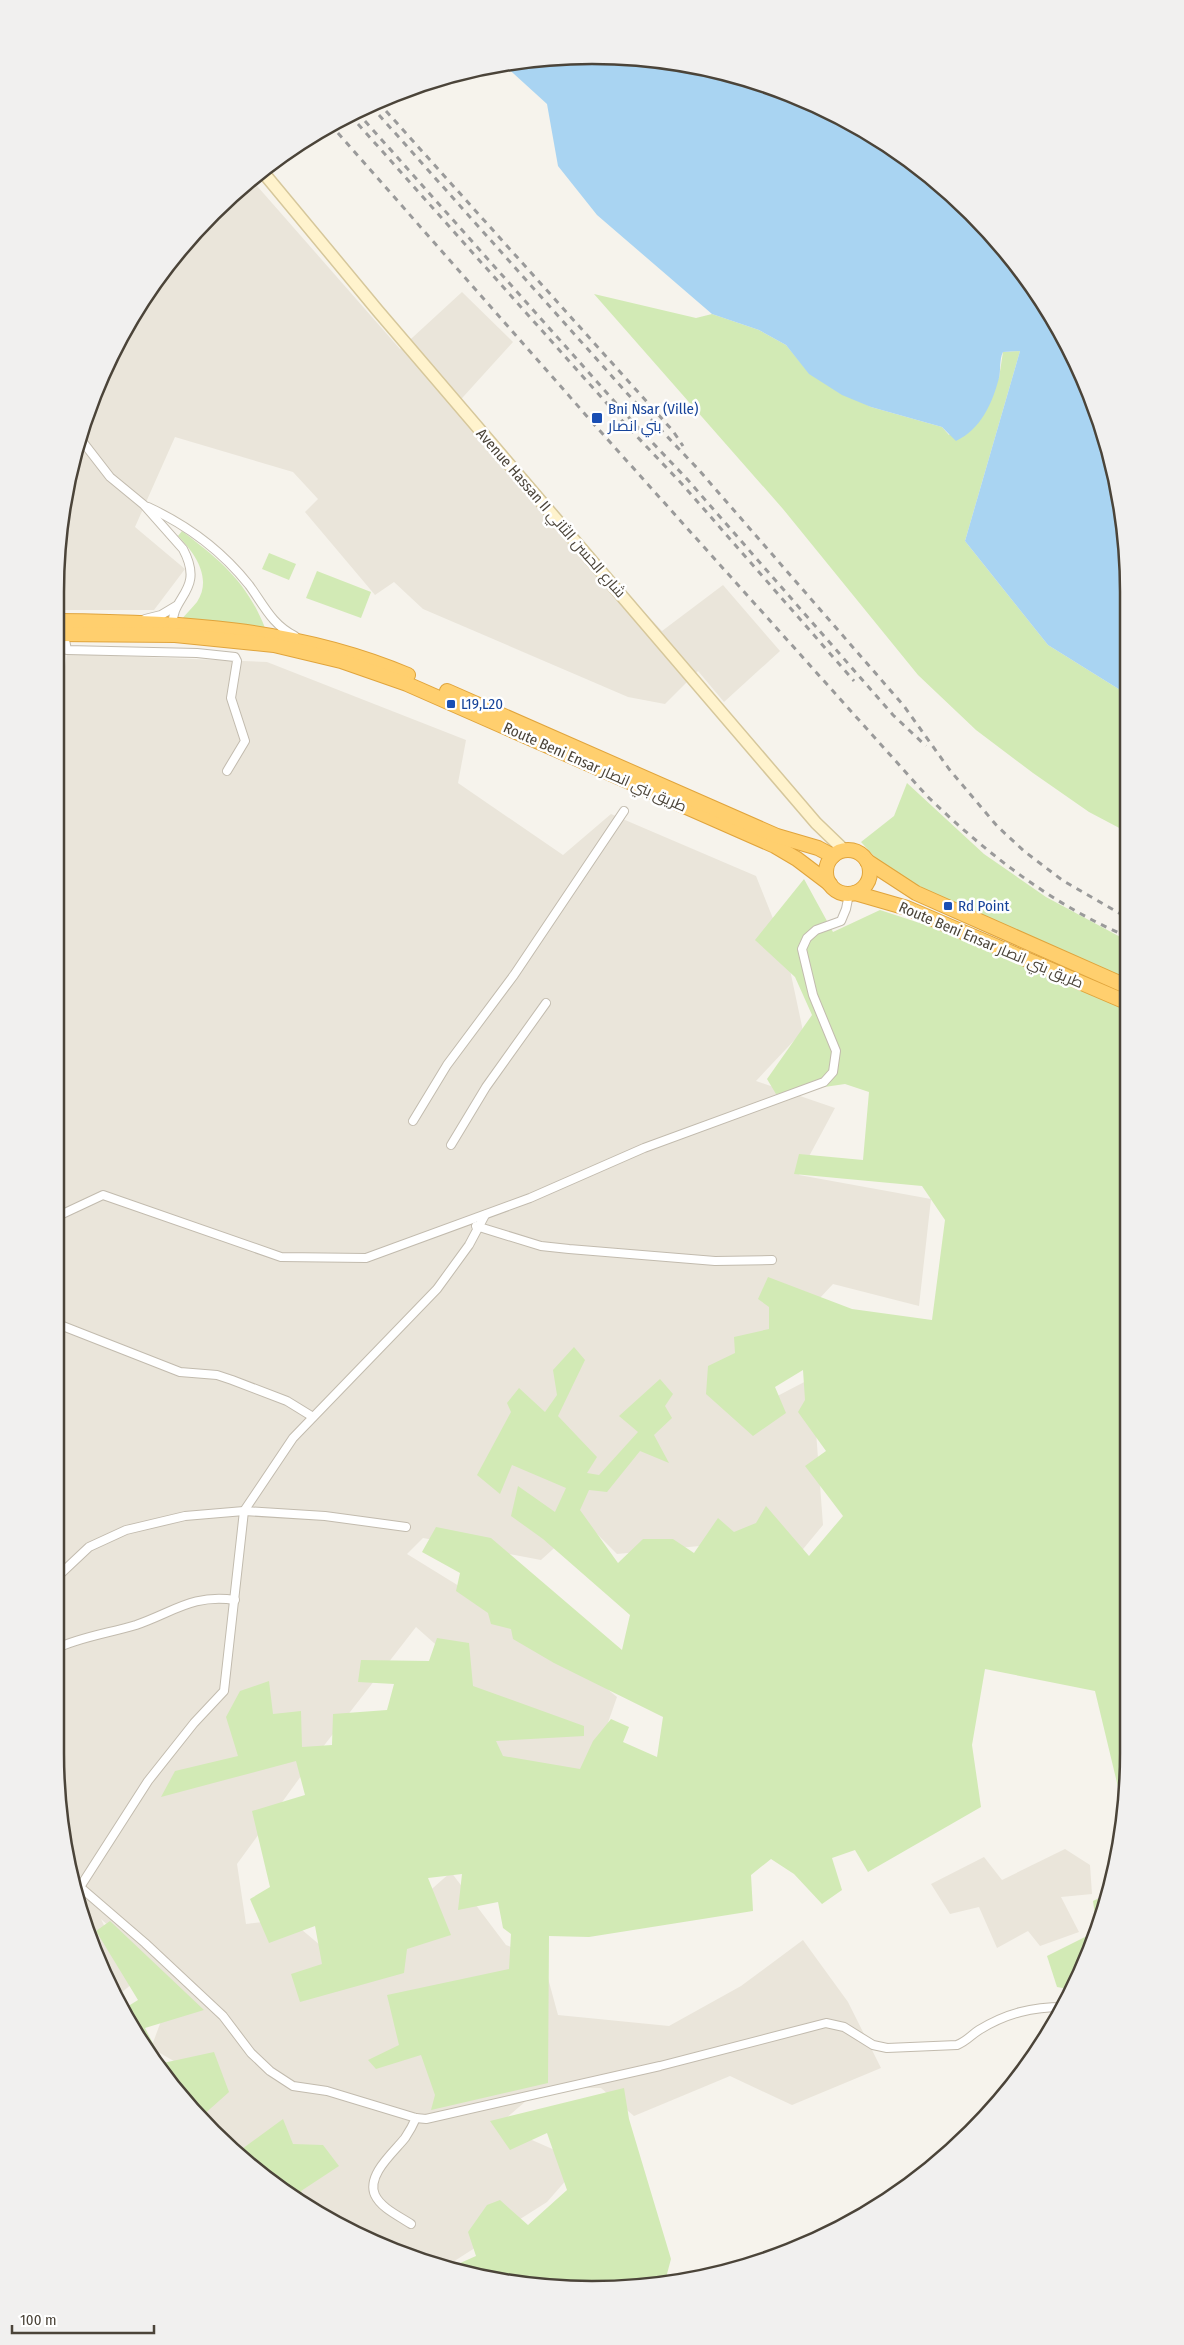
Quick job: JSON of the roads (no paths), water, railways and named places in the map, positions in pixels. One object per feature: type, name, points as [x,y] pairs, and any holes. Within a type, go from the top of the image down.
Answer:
[{"type":"highway","name":"Route Beni Ensar طريق بني انصار","points":[[64,621],[136,622],[198,637],[308,642],[337,650],[389,667],[587,751],[777,836],[838,853]]},
{"type":"highway","name":"Route Beni Ensar طريق بني انصار","points":[[64,635],[174,630],[273,640],[341,661],[407,684],[775,846],[797,859],[830,884]]},
{"type":"highway","points":[[857,852],[867,861],[870,877],[864,887],[852,894],[840,893],[830,884],[826,872],[829,862],[838,853],[857,852]]},
{"type":"highway","name":"Route Beni Ensar طريق بني انصار","points":[[867,861],[916,894],[1120,983]]},
{"type":"highway","name":"Route Beni Ensar طريق بني انصار","points":[[852,894],[908,908],[1120,999]]},
{"type":"street","name":"Avenue Hassan II شارع الحسن الثاني","points":[[266,176],[378,311],[816,823],[838,853]]},
{"type":"street","points":[[85,445],[110,477],[144,505],[183,549],[188,558],[191,577],[185,596],[175,610],[174,630]]},
{"type":"street","points":[[144,505],[181,524],[214,549],[249,585],[271,617],[287,632],[308,642]]},
{"type":"street","points":[[136,622],[161,615],[179,603]]},
{"type":"street","points":[[271,617],[273,640]]},
{"type":"street","points":[[197,653],[198,637]]},
{"type":"street","points":[[64,646],[67,650],[197,653],[235,657],[238,661],[231,698],[245,740],[227,771]]},
{"type":"street","points":[[413,1121],[447,1065],[514,975],[624,811]]},
{"type":"street","points":[[64,1212],[103,1195],[281,1257],[366,1258],[485,1215],[644,1148],[830,1078],[836,1065],[836,1051],[813,995],[802,949],[807,938],[812,933],[841,920],[852,894]]},
{"type":"street","points":[[451,1145],[486,1087],[546,1003]]},
{"type":"street","points":[[81,1884],[148,1781],[194,1723],[224,1691],[244,1511],[293,1438],[437,1289],[485,1215]]},
{"type":"street","points":[[468,1220],[478,1228],[541,1246],[715,1261],[772,1260]]},
{"type":"street","points":[[64,1327],[180,1372],[217,1375],[232,1380],[286,1401],[313,1417]]},
{"type":"street","points":[[64,1571],[89,1547],[126,1530],[185,1516],[244,1511],[325,1516],[406,1527]]},
{"type":"street","points":[[64,1646],[138,1624],[195,1601],[214,1597],[235,1600]]},
{"type":"street","points":[[83,1894],[145,1943],[223,2016],[251,2053],[270,2071],[293,2086],[327,2091],[416,2118],[426,2119],[660,2066],[826,2022],[844,2028],[873,2044],[887,2048],[957,2045],[965,2042],[977,2031],[1007,2015],[1038,2007],[1055,2007]]},
{"type":"street","points":[[411,2224],[385,2206],[375,2196],[373,2189],[374,2180],[379,2171],[405,2138],[416,2118]]},
{"type":"water","points":[[557,65],[627,65],[661,68],[729,82],[794,104],[826,118],[856,135],[914,173],[966,218],[1011,270],[1049,328],[1066,358],[1092,422],[1102,455],[1116,523],[1120,592],[1120,690],[1048,645],[965,541],[1020,351],[1003,352],[999,378],[989,406],[979,423],[965,436],[956,441],[942,427],[871,407],[842,395],[809,374],[786,345],[759,330],[712,314],[597,215],[558,166],[547,104],[510,70]]},
{"type":"railway","points":[[383,107],[673,431],[683,446]]},
{"type":"railway","points":[[375,111],[642,410],[698,469],[904,706],[949,769],[997,826],[1024,851],[1062,880],[1120,914]]},
{"type":"railway","points":[[361,117],[631,420],[687,479],[893,715],[926,746]]},
{"type":"railway","points":[[354,120],[626,425],[682,484],[854,681]]},
{"type":"railway","points":[[336,131],[592,422],[927,796],[972,837],[1020,875],[1071,908],[1120,933]]},
{"type":"place","name":"Bni Nsar (Ville) بني انصار","points":[[597,418]]},
{"type":"place","name":"L19,L20","points":[[451,704]]},
{"type":"place","name":"Rd Point","points":[[948,906]]}]
